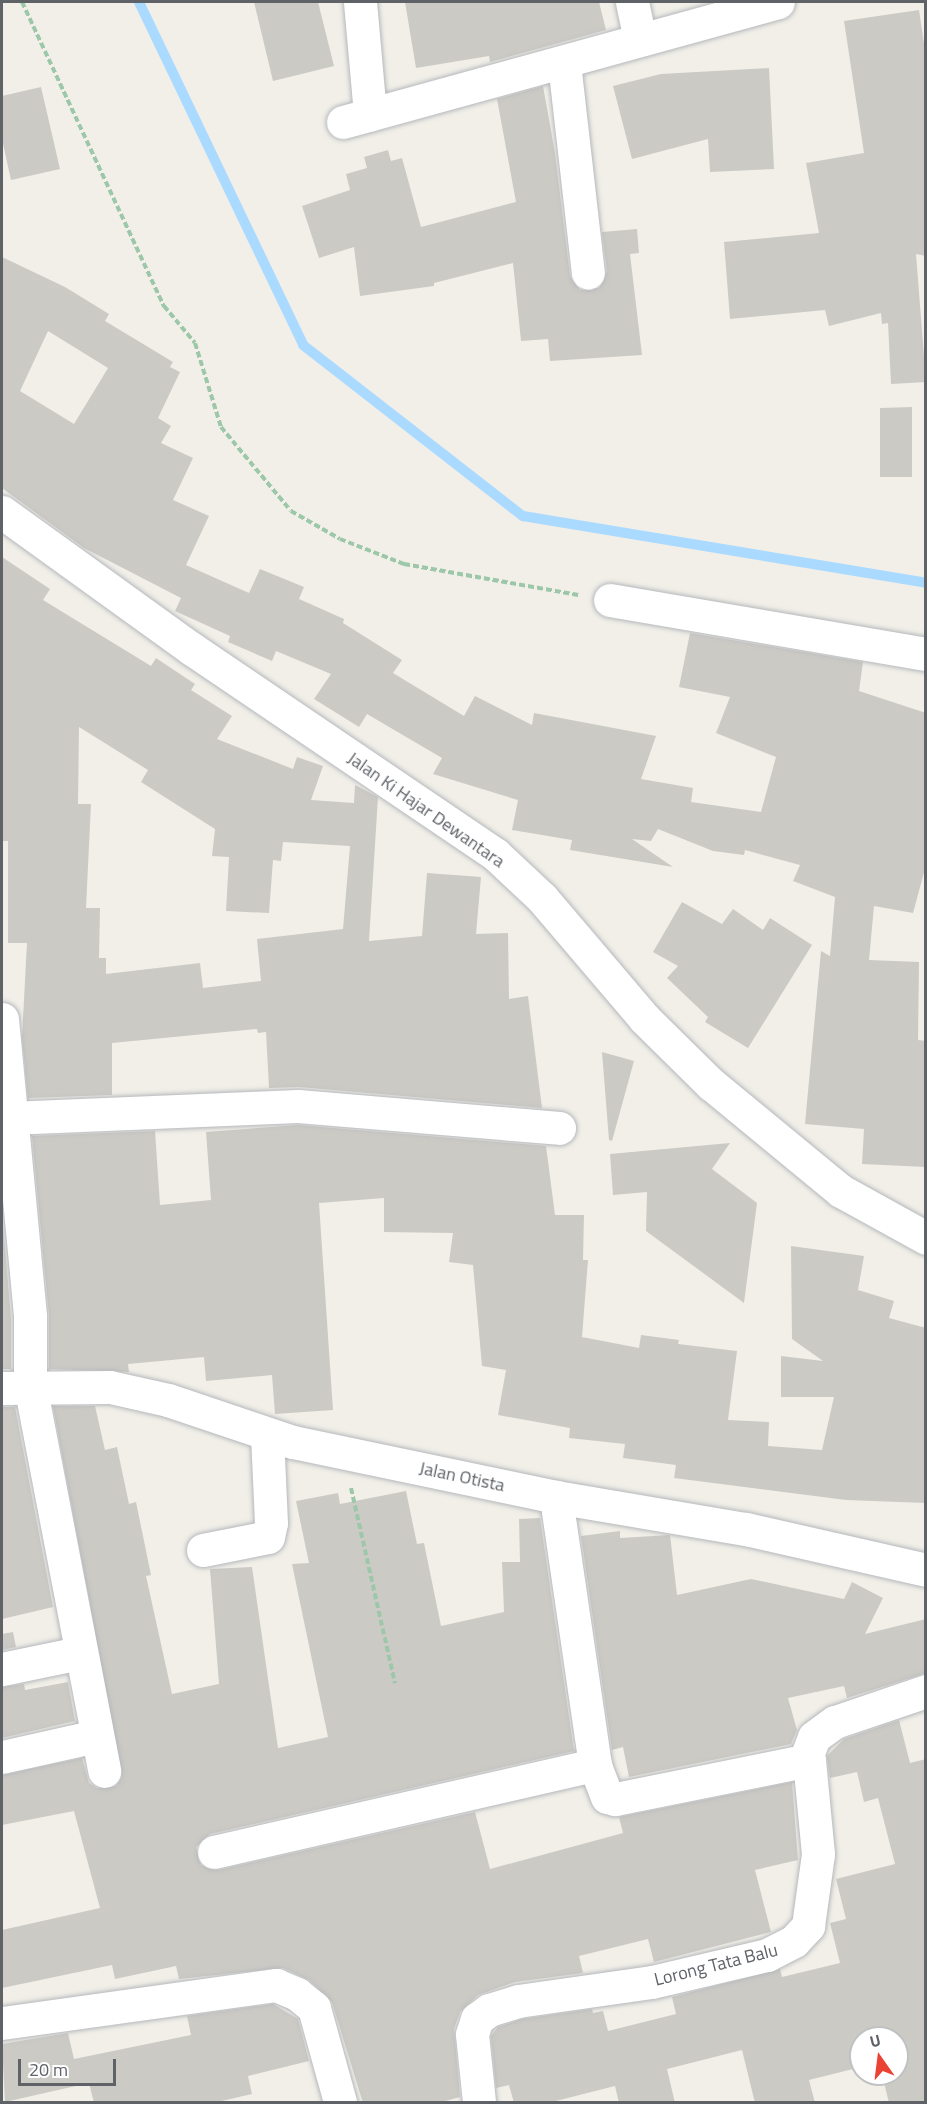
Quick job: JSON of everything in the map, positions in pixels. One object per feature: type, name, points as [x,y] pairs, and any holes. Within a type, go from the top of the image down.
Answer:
[{"type":"street","points":[[360,2],[357,118],[564,63],[640,39],[778,2]]},
{"type":"street","points":[[632,2],[640,39]]},
{"type":"street","points":[[564,63],[588,273]]},
{"type":"street","name":"Jalan Ki Hajar Dewantara","points":[[2,513],[202,656],[495,854],[542,898],[645,1019],[711,1084],[841,1191],[926,1238]]},
{"type":"street","points":[[610,600],[926,654]]},
{"type":"street","points":[[2,1019],[9,1118],[29,1306],[16,1386],[79,1653],[104,1771]]},
{"type":"street","points":[[9,1118],[298,1106],[559,1128]]},
{"type":"street","name":"Jalan Otista","points":[[16,1386],[110,1387],[156,1397],[267,1436],[556,1497],[746,1529],[926,1570]]},
{"type":"street","points":[[203,1550],[268,1537],[271,1523],[267,1436]]},
{"type":"street","points":[[556,1497],[595,1765],[607,1797],[615,1799],[806,1758],[814,1737],[835,1722],[926,1691]]},
{"type":"street","points":[[2,1669],[79,1653]]},
{"type":"street","points":[[2,1757],[96,1736]]},
{"type":"street","name":"Lorong Tata Balu","points":[[479,2103],[472,2034],[477,2019],[489,2010],[518,2001],[652,1982],[757,1958],[783,1949],[802,1935],[808,1926],[818,1854],[812,1765],[806,1758]]},
{"type":"street","points":[[214,1852],[595,1765]]},
{"type":"street","points":[[2,2023],[276,1985],[297,1994],[314,2008],[340,2103]]},
{"type":"path","points":[[22,2],[164,306],[195,343],[221,427],[291,511],[340,539],[404,564],[610,600]]},
{"type":"path","points":[[343,1452],[394,1683]]},
{"type":"building","points":[[254,2],[318,2],[334,66],[273,81]]},
{"type":"building","points":[[405,2],[599,2],[606,30],[490,62],[489,56],[416,68]]},
{"type":"building","points":[[919,10],[926,57],[926,256],[916,254],[926,382],[891,384],[888,323],[882,324],[881,313],[829,326],[825,310],[730,319],[724,242],[819,233],[806,163],[864,153],[844,21]]},
{"type":"building","points":[[769,68],[774,169],[710,172],[708,139],[632,159],[613,86],[661,74]]},
{"type":"building","points":[[543,86],[555,153],[570,276],[580,290],[599,288],[607,271],[602,232],[637,229],[639,253],[630,254],[642,355],[550,361],[548,339],[521,341],[513,263],[434,283],[434,286],[360,296],[354,247],[319,258],[302,206],[350,190],[346,174],[367,168],[364,157],[388,150],[391,161],[402,158],[421,227],[516,202],[497,99]]},
{"type":"building","points":[[41,87],[60,169],[11,180],[2,139],[2,96]]},
{"type":"building","points":[[2,257],[65,287],[109,314],[105,321],[173,362],[170,367],[180,372],[158,418],[171,426],[161,443],[193,458],[173,500],[209,516],[186,565],[249,593],[260,569],[304,587],[299,599],[344,619],[343,623],[402,660],[393,673],[464,716],[475,696],[532,725],[534,713],[656,736],[641,779],[693,788],[691,802],[761,812],[776,757],[716,733],[730,697],[679,687],[690,633],[863,662],[859,691],[926,713],[926,865],[913,913],[874,906],[869,960],[919,962],[918,1040],[926,1041],[926,1167],[862,1164],[864,1129],[805,1124],[821,951],[830,956],[835,897],[793,881],[800,865],[745,850],[744,855],[713,851],[658,829],[651,841],[632,839],[673,867],[570,850],[572,840],[512,830],[518,800],[433,774],[442,758],[367,714],[359,727],[314,699],[331,674],[276,651],[272,661],[228,642],[230,636],[175,611],[181,598],[84,548],[2,488]],"holes":[[[48,331],[108,368],[74,424],[20,391]]]},
{"type":"building","points":[[912,407],[912,477],[880,477],[880,408]]},
{"type":"building","points":[[2,557],[50,589],[43,600],[151,666],[156,658],[195,684],[191,690],[232,716],[217,739],[293,769],[297,757],[323,766],[311,800],[354,803],[355,785],[378,797],[369,941],[422,936],[427,873],[481,877],[476,934],[508,933],[509,999],[528,996],[542,1108],[299,1087],[269,1088],[266,1032],[258,1033],[257,1029],[112,1043],[112,1095],[28,1098],[22,1037],[27,943],[8,943],[8,841],[2,841]],"holes":[[[79,727],[148,770],[141,782],[215,829],[212,856],[229,857],[226,911],[269,913],[273,860],[281,861],[283,842],[350,846],[343,929],[257,939],[261,981],[203,988],[200,963],[106,974],[106,958],[99,958],[100,908],[86,908],[91,804],[78,804]]]},
{"type":"building","points":[[682,902],[722,924],[733,909],[763,930],[770,918],[812,945],[748,1048],[705,1022],[708,1017],[667,978],[678,966],[653,952]]},
{"type":"building","points":[[602,1052],[634,1061],[612,1141],[609,1140]]},
{"type":"building","points":[[298,1125],[546,1146],[555,1215],[584,1215],[583,1260],[588,1260],[582,1337],[639,1348],[641,1335],[679,1340],[678,1344],[737,1351],[728,1420],[769,1422],[768,1446],[822,1450],[834,1397],[781,1397],[781,1356],[823,1361],[792,1339],[791,1246],[864,1256],[858,1290],[894,1301],[889,1318],[926,1328],[926,1503],[846,1500],[674,1478],[676,1465],[623,1458],[625,1444],[569,1438],[570,1428],[498,1415],[506,1370],[482,1366],[473,1265],[449,1262],[453,1233],[384,1232],[384,1198],[319,1203],[333,1410],[275,1414],[272,1375],[206,1381],[204,1357],[128,1364],[129,1372],[49,1369],[49,1315],[32,1136],[155,1131],[160,1205],[211,1200],[206,1132]]},
{"type":"building","points":[[730,1143],[712,1169],[757,1203],[744,1303],[646,1231],[647,1192],[613,1195],[610,1154]]},
{"type":"building","points":[[2,1214],[11,1318],[11,1369],[2,1369]]},
{"type":"building","points":[[53,1406],[95,1406],[105,1450],[117,1447],[129,1504],[136,1502],[151,1575],[146,1576],[172,1694],[219,1684],[210,1569],[252,1567],[278,1748],[328,1737],[292,1564],[309,1563],[296,1501],[338,1493],[340,1504],[406,1491],[417,1544],[424,1543],[441,1626],[504,1612],[502,1562],[520,1562],[519,1519],[540,1518],[574,1751],[210,1834],[196,1847],[201,1865],[218,1870],[475,1812],[490,1869],[623,1833],[619,1817],[792,1782],[798,1860],[755,1870],[771,1932],[654,1962],[648,1939],[579,1956],[583,1973],[515,1982],[478,1995],[460,2012],[454,2029],[460,2097],[438,2103],[363,2103],[332,2002],[309,1980],[283,1968],[179,1979],[176,1966],[115,1979],[112,1965],[2,1988],[2,1930],[100,1908],[74,1811],[2,1825],[2,1775],[82,1758],[89,1783],[97,1788],[116,1786],[122,1777]]},
{"type":"building","points":[[2,1407],[15,1407],[53,1607],[2,1619]]},
{"type":"building","points":[[620,1531],[620,1538],[670,1535],[677,1595],[751,1579],[844,1599],[852,1582],[883,1598],[865,1634],[926,1619],[926,1673],[847,1698],[844,1686],[788,1698],[797,1730],[791,1744],[629,1777],[623,1747],[612,1750],[581,1536]]},
{"type":"building","points":[[13,1632],[16,1647],[2,1650],[2,1634]]},
{"type":"building","points":[[68,1682],[75,1721],[2,1738],[2,1687],[24,1684],[25,1690]]},
{"type":"building","points":[[899,1720],[910,1763],[926,1759],[926,2103],[889,2103],[885,2086],[909,2086],[909,2026],[849,2026],[849,2070],[809,2080],[815,2103],[755,2103],[742,2050],[667,2069],[675,2103],[619,2103],[615,2086],[548,2103],[514,2103],[509,2085],[496,2088],[491,2036],[498,2027],[522,2019],[592,2009],[593,2013],[603,2011],[608,2031],[676,2014],[672,1997],[780,1969],[782,1977],[840,1963],[830,1923],[846,1919],[836,1879],[895,1864],[878,1798],[864,1802],[857,1772],[830,1778],[827,1756],[844,1739]]},
{"type":"building","points":[[273,2004],[298,2019],[309,2061],[248,2076],[252,2094],[213,2103],[94,2103],[89,2083],[5,2102],[2,2044],[68,2033],[74,2059],[191,2035],[187,2016]]},
{"type":"waterway","points":[[139,2],[303,345],[523,516],[926,583]]}]
